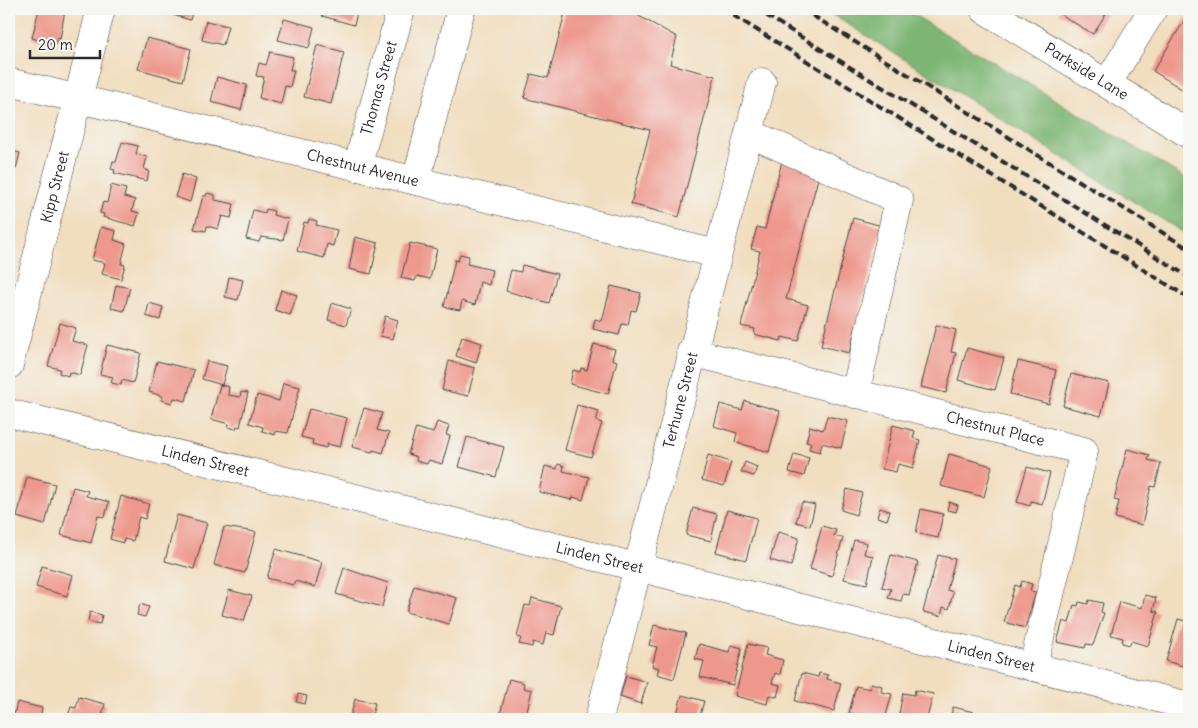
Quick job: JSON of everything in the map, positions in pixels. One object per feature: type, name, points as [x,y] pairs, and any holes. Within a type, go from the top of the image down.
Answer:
[{"type":"street","name":"Kipp Street","points":[[9,365],[101,9]]},
{"type":"street","name":"Thomas Street","points":[[358,167],[401,9]]},
{"type":"street","points":[[416,181],[461,9]]},
{"type":"street","name":"Parkside Lane","points":[[984,9],[1189,134]]},
{"type":"street","points":[[1107,84],[1153,9]]},
{"type":"street","name":"Chestnut Avenue","points":[[9,82],[717,254]]},
{"type":"street","name":"Terhune Street","points":[[599,719],[691,352],[762,82]]},
{"type":"street","points":[[748,133],[899,200],[855,394]]},
{"type":"street","name":"Chestnut Place","points":[[691,352],[1084,452],[1033,667]]},
{"type":"street","name":"Linden Street","points":[[9,413],[638,567],[1189,706]]},
{"type":"green space","points":[[823,9],[904,9],[1189,180],[1189,236]]},
{"type":"building","points":[[39,9],[65,10],[60,39],[57,38],[55,45],[32,38]]},
{"type":"building","points":[[153,9],[193,9],[190,20]]},
{"type":"building","points":[[324,9],[358,9],[354,25],[322,16]]},
{"type":"building","points":[[566,9],[626,9],[677,37],[670,64],[715,76],[679,217],[631,204],[650,130],[524,98],[531,74],[548,78]]},
{"type":"building","points":[[1061,9],[1109,9],[1093,34],[1058,13]]},
{"type":"building","points":[[1189,13],[1189,91],[1188,93],[1153,71]]},
{"type":"building","points":[[284,19],[314,27],[309,48],[278,40]]},
{"type":"building","points":[[206,21],[228,26],[223,45],[202,40]]},
{"type":"building","points":[[147,38],[191,49],[183,81],[138,69]]},
{"type":"building","points":[[317,45],[344,52],[331,104],[304,97]]},
{"type":"building","points":[[270,52],[293,57],[290,70],[294,70],[290,87],[285,86],[281,104],[259,98],[264,77],[256,76],[259,63],[266,65]]},
{"type":"building","points":[[217,77],[247,85],[241,110],[211,102]]},
{"type":"building","points":[[122,142],[138,146],[136,154],[147,157],[144,169],[149,171],[147,181],[114,173],[115,170],[111,169],[113,161],[116,162]]},
{"type":"building","points":[[9,150],[20,153],[16,169],[9,167]]},
{"type":"building","points":[[782,161],[820,171],[786,299],[808,305],[798,341],[782,337],[781,341],[754,334],[755,329],[741,326],[760,251],[751,249],[757,227],[765,229]]},
{"type":"building","points":[[182,174],[196,179],[190,202],[175,197]]},
{"type":"building","points":[[111,185],[126,189],[124,197],[135,200],[132,211],[139,213],[135,226],[103,217],[104,214],[100,213],[103,202],[107,203]]},
{"type":"building","points":[[207,193],[215,195],[215,200],[234,204],[231,218],[222,216],[218,229],[207,226],[206,231],[194,229],[203,196],[206,196]]},
{"type":"building","points":[[266,209],[274,211],[273,215],[288,219],[283,240],[261,237],[259,242],[246,239],[253,210],[265,213]]},
{"type":"building","points":[[853,218],[882,226],[849,353],[821,346]]},
{"type":"building","points":[[309,219],[317,221],[316,225],[337,230],[333,246],[327,244],[324,258],[297,251],[304,222],[308,223]]},
{"type":"building","points":[[101,227],[116,231],[114,240],[126,244],[121,264],[125,265],[121,279],[102,274],[105,263],[92,260]]},
{"type":"building","points":[[355,237],[378,243],[371,274],[349,269]]},
{"type":"building","points":[[410,243],[437,249],[430,279],[417,276],[415,281],[401,278]]},
{"type":"building","points":[[460,254],[469,256],[467,264],[492,270],[489,285],[480,282],[475,305],[462,301],[460,310],[444,307],[455,260],[458,261]]},
{"type":"building","points":[[522,265],[557,274],[549,303],[506,291],[511,270],[521,272]]},
{"type":"building","points":[[229,277],[243,280],[238,300],[225,297]]},
{"type":"building","points":[[116,285],[130,288],[124,311],[111,308]]},
{"type":"building","points":[[611,286],[641,293],[636,311],[631,310],[628,325],[622,324],[619,335],[593,329],[595,319],[602,321]]},
{"type":"building","points":[[281,290],[297,295],[290,315],[275,310]]},
{"type":"building","points":[[149,303],[163,307],[160,320],[146,316]]},
{"type":"building","points":[[332,303],[351,309],[346,325],[328,320]]},
{"type":"building","points":[[385,316],[398,320],[393,339],[380,336]]},
{"type":"building","points":[[60,323],[76,328],[72,341],[88,345],[80,375],[69,372],[68,376],[59,373],[60,369],[48,366]]},
{"type":"building","points":[[936,325],[956,330],[951,352],[956,353],[946,393],[921,387]]},
{"type":"building","points":[[462,337],[482,343],[476,363],[456,356]]},
{"type":"building","points":[[594,344],[615,349],[612,359],[617,361],[608,394],[570,384],[573,370],[580,372],[581,368],[587,370]]},
{"type":"building","points":[[107,345],[141,353],[133,383],[122,380],[121,385],[111,383],[113,377],[100,374]]},
{"type":"building","points":[[967,348],[1004,358],[995,390],[958,380]]},
{"type":"building","points":[[157,361],[194,370],[186,401],[174,398],[172,403],[161,400],[162,396],[149,392]]},
{"type":"building","points":[[207,361],[227,366],[222,385],[202,379]]},
{"type":"building","points":[[449,361],[475,368],[468,396],[442,390]]},
{"type":"building","points":[[1018,361],[1056,370],[1049,404],[1010,394]]},
{"type":"building","points":[[1071,374],[1109,383],[1101,416],[1063,406]]},
{"type":"building","points":[[283,383],[300,387],[288,433],[276,431],[275,435],[262,431],[263,427],[249,423],[257,395],[279,401]]},
{"type":"building","points":[[220,385],[229,387],[228,395],[240,397],[241,392],[248,393],[240,427],[237,426],[236,429],[228,427],[229,424],[211,419]]},
{"type":"building","points":[[745,401],[780,411],[769,452],[735,442],[737,433],[714,426],[720,404],[742,410]]},
{"type":"building","points":[[577,405],[599,411],[596,421],[602,423],[591,457],[565,450]]},
{"type":"building","points":[[364,408],[382,413],[377,430],[389,433],[383,453],[352,447]]},
{"type":"building","points":[[309,409],[347,418],[340,447],[327,444],[326,448],[312,444],[313,440],[301,437]]},
{"type":"building","points":[[827,416],[848,421],[841,448],[822,443],[820,452],[809,449],[811,443],[806,442],[810,426],[823,430]]},
{"type":"building","points":[[437,422],[449,426],[446,435],[450,436],[442,464],[429,460],[427,464],[416,461],[417,457],[408,454],[416,428],[433,433]]},
{"type":"building","points":[[893,425],[915,431],[913,438],[920,440],[913,468],[898,464],[896,472],[882,469]]},
{"type":"building","points":[[467,437],[504,447],[496,477],[459,467]]},
{"type":"building","points":[[1127,449],[1150,455],[1148,460],[1161,463],[1155,487],[1151,486],[1142,525],[1115,518],[1119,501],[1114,500]]},
{"type":"building","points":[[794,454],[809,458],[804,476],[789,472]]},
{"type":"building","points":[[949,454],[992,466],[984,497],[941,486]]},
{"type":"building","points":[[708,455],[731,462],[724,486],[702,480]]},
{"type":"building","points":[[745,462],[757,467],[754,476],[741,472]]},
{"type":"building","points":[[558,464],[564,466],[563,471],[589,477],[583,500],[573,497],[572,500],[539,492],[545,466],[557,469]]},
{"type":"building","points":[[1027,467],[1050,473],[1042,504],[1031,501],[1030,506],[1017,502]]},
{"type":"building","points":[[27,477],[55,484],[45,525],[17,517]]},
{"type":"building","points":[[73,487],[88,491],[86,496],[109,502],[105,517],[98,516],[91,543],[61,535]]},
{"type":"building","points":[[847,489],[862,493],[856,515],[841,510]]},
{"type":"building","points":[[121,496],[149,504],[145,519],[139,517],[133,541],[124,539],[123,543],[110,539]]},
{"type":"building","points":[[802,502],[815,505],[810,526],[796,522]]},
{"type":"building","points":[[949,502],[958,505],[956,512],[947,510]]},
{"type":"building","points":[[693,508],[717,514],[711,541],[686,535]]},
{"type":"building","points":[[880,508],[890,511],[887,520],[877,517]]},
{"type":"building","points":[[921,509],[943,514],[938,538],[916,533]]},
{"type":"building","points":[[727,510],[757,518],[746,560],[716,552]]},
{"type":"building","points":[[177,515],[207,523],[194,569],[165,561]]},
{"type":"building","points":[[822,526],[836,530],[834,536],[843,538],[832,576],[810,569]]},
{"type":"building","points":[[224,527],[256,532],[245,573],[214,565]]},
{"type":"building","points":[[778,532],[799,538],[791,566],[770,560]]},
{"type":"building","points":[[854,540],[867,543],[864,554],[873,556],[867,584],[844,579]]},
{"type":"building","points":[[276,549],[322,562],[315,587],[295,581],[293,585],[267,578]]},
{"type":"building","points":[[891,555],[918,562],[909,595],[903,594],[901,601],[888,598],[891,589],[882,587]]},
{"type":"building","points":[[938,555],[955,559],[947,590],[953,592],[949,609],[943,607],[941,616],[923,612]]},
{"type":"building","points":[[42,566],[73,575],[67,596],[36,587]]},
{"type":"building","points":[[344,568],[388,583],[382,607],[336,594]]},
{"type":"building","points":[[1022,581],[1032,584],[1030,591],[1036,592],[1025,628],[1004,622],[1015,585],[1020,587]]},
{"type":"building","points":[[414,586],[457,598],[449,624],[406,612]]},
{"type":"building","points":[[229,590],[252,596],[244,621],[222,615]]},
{"type":"building","points":[[1145,595],[1156,598],[1153,611],[1158,612],[1148,646],[1131,641],[1130,645],[1122,643],[1123,638],[1111,635],[1120,602],[1142,608]]},
{"type":"building","points":[[532,598],[561,606],[554,635],[546,633],[543,645],[533,642],[532,647],[519,644],[521,638],[517,637],[525,605],[530,606]]},
{"type":"building","points":[[1089,600],[1103,603],[1101,612],[1104,613],[1093,645],[1086,644],[1085,648],[1057,642],[1063,621],[1069,623],[1074,605],[1078,606],[1079,602],[1088,604]]},
{"type":"building","points":[[140,604],[149,607],[145,617],[137,615]]},
{"type":"building","points":[[90,612],[102,615],[100,624],[88,621]]},
{"type":"building","points":[[1178,619],[1189,622],[1189,668],[1166,661]]},
{"type":"building","points":[[654,625],[686,633],[674,679],[657,674],[659,668],[652,666],[657,647],[649,645]]},
{"type":"building","points":[[699,644],[729,652],[731,645],[742,648],[733,685],[700,677],[704,661],[695,659]]},
{"type":"building","points":[[748,644],[767,648],[765,655],[783,660],[780,675],[775,673],[772,683],[780,685],[777,697],[769,695],[767,704],[735,696]]},
{"type":"building","points":[[802,673],[818,677],[819,673],[828,675],[827,679],[841,683],[834,711],[795,701]]},
{"type":"building","points":[[626,676],[647,682],[641,704],[620,697]]},
{"type":"building","points":[[509,679],[524,683],[523,688],[532,690],[525,719],[499,719]]},
{"type":"building","points":[[871,683],[882,686],[881,692],[892,694],[885,719],[856,719],[857,715],[849,713],[856,686],[870,689]]},
{"type":"building","points":[[915,690],[933,694],[927,719],[898,719],[903,693],[914,695]]},
{"type":"building","points":[[298,694],[307,696],[305,704],[296,702]]},
{"type":"building","points":[[682,695],[704,701],[699,719],[676,717]]},
{"type":"building","points":[[79,697],[105,704],[101,719],[67,719],[71,707],[76,708]]},
{"type":"building","points":[[355,699],[375,703],[371,719],[350,719]]},
{"type":"building","points":[[17,702],[42,708],[40,719],[13,719]]},
{"type":"building","points":[[953,707],[974,712],[972,719],[950,719]]},
{"type":"railway","points":[[723,9],[1189,298]]},
{"type":"railway","points":[[756,9],[1189,277]]},
{"type":"railway","points":[[802,9],[1189,249]]}]
